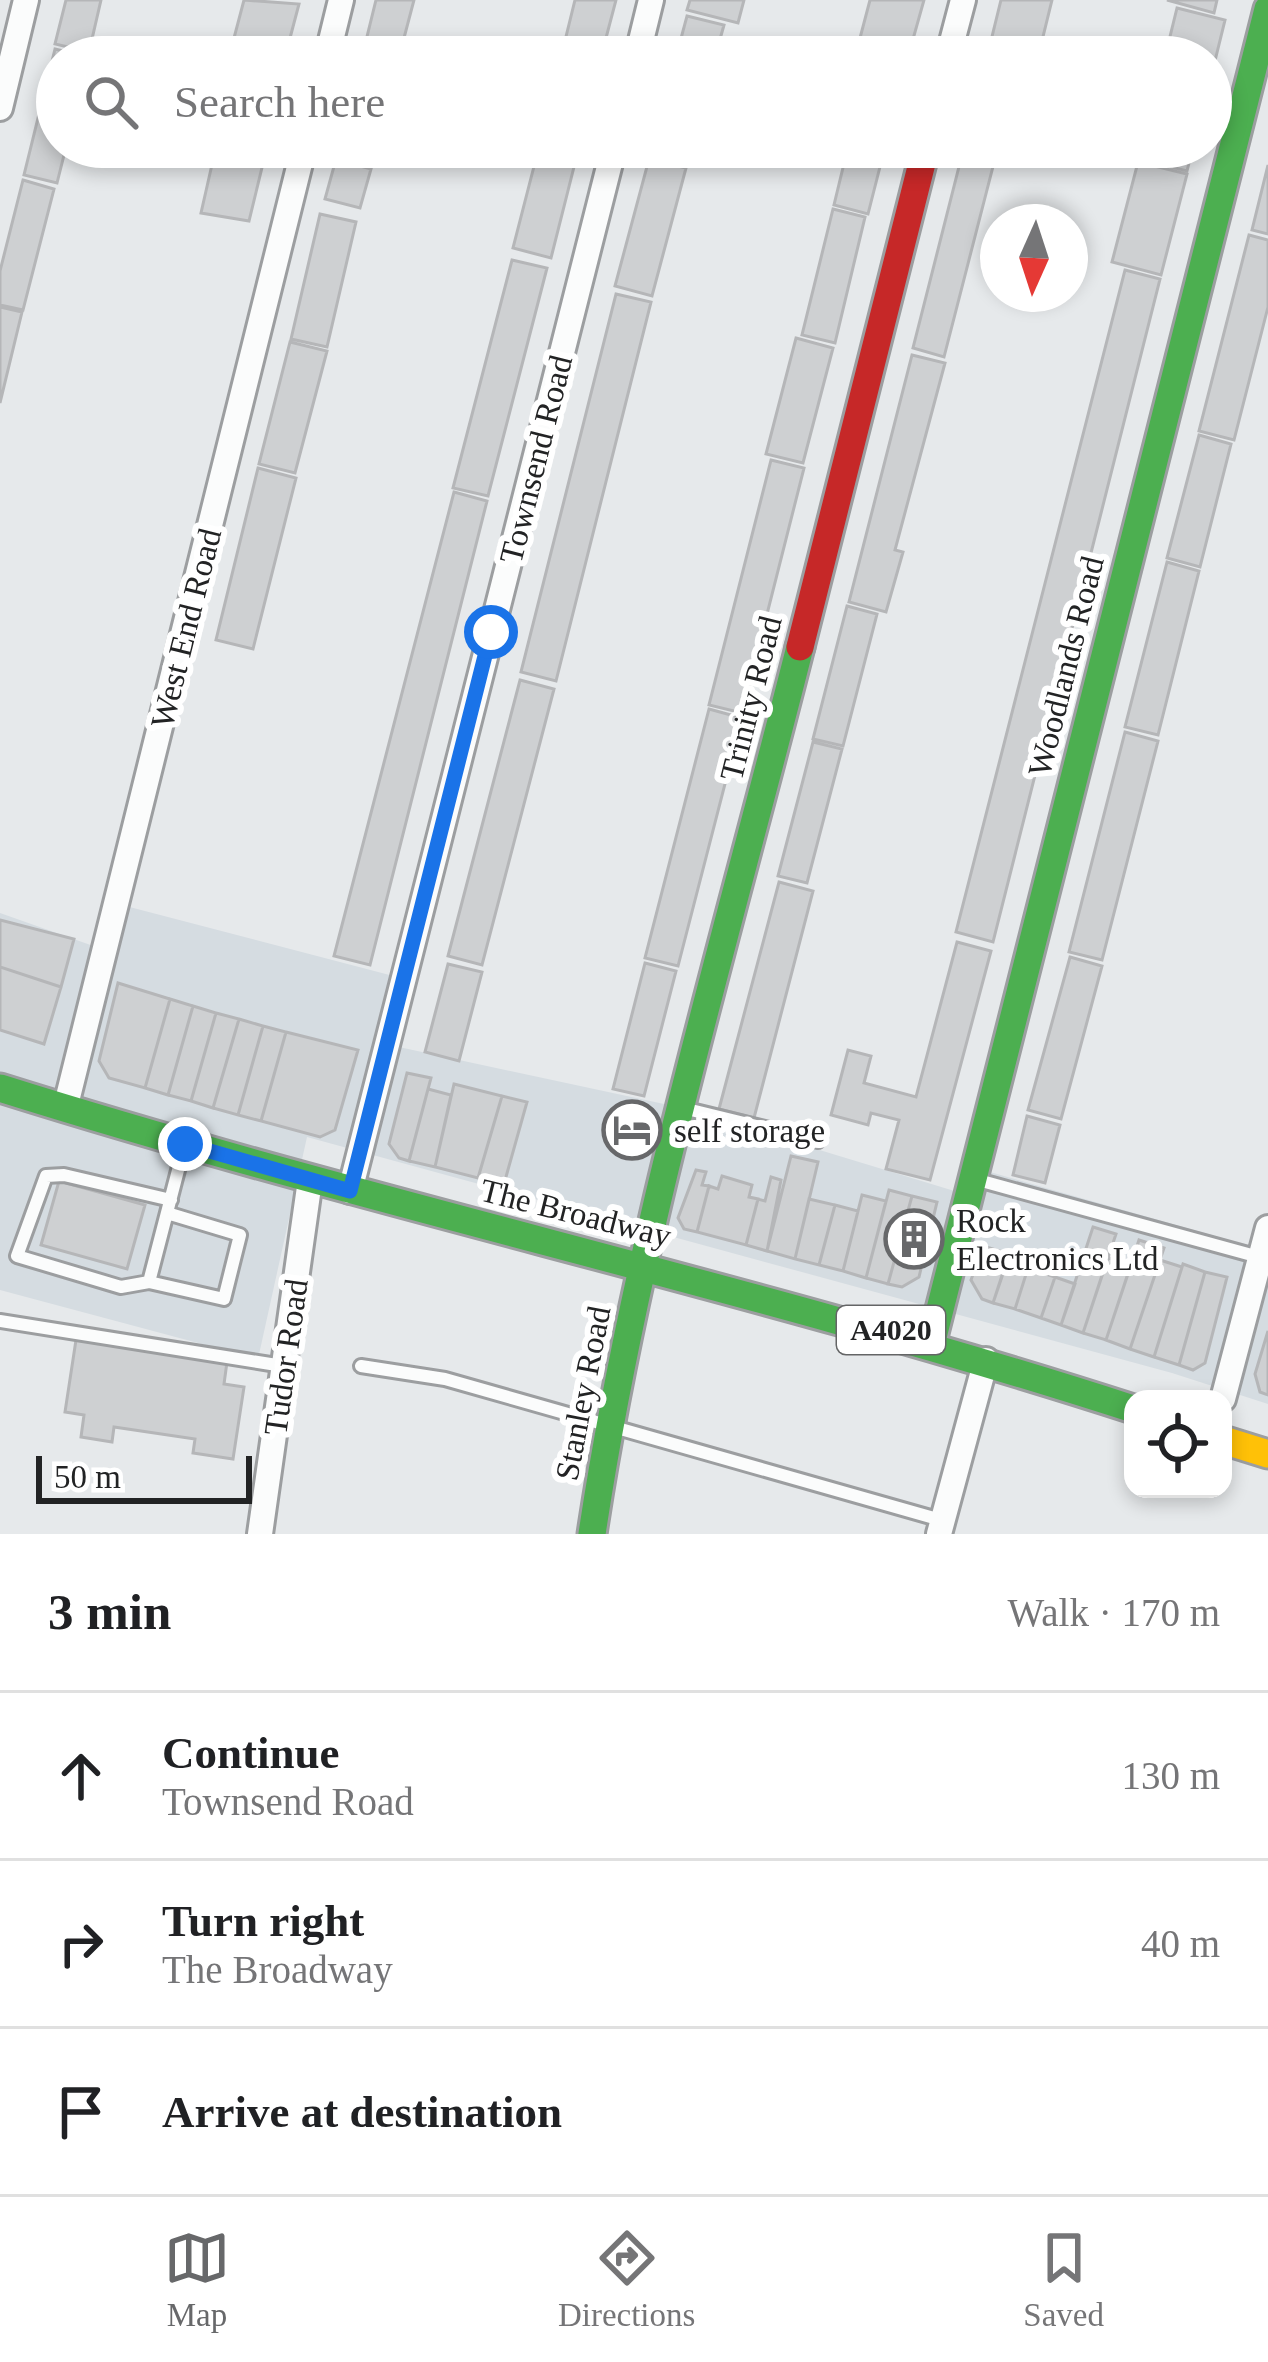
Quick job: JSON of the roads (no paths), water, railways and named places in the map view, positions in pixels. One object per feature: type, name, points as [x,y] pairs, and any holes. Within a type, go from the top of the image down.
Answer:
[{"type":"street","points":[[0,108],[26,0]]},
{"type":"street","points":[[332,36],[341,0]]},
{"type":"street","points":[[642,36],[651,0]]},
{"type":"street","points":[[954,36],[963,0]]},
{"type":"street","name":"Woodlands Road","points":[[1232,152],[1268,9]]},
{"type":"street","name":"West End Road","points":[[65,1109],[299,168]]},
{"type":"street","name":"Townsend Road","points":[[350,1191],[609,168]]},
{"type":"street","name":"Trinity Road","points":[[644,1266],[921,168]]},
{"type":"street","name":"Woodlands Road","points":[[932,1341],[1228,168]]},
{"type":"street","name":"The Broadway","points":[[2,1098],[65,1109],[350,1191],[932,1341],[1124,1406]]},
{"type":"street","name":"Tudor Road","points":[[260,1534],[310,1180]]},
{"type":"street","points":[[1225,1390],[1268,1228]]},
{"type":"street","name":"Stanley Road","points":[[592,1534],[608,1428],[644,1266]]},
{"type":"street","points":[[942,1530],[986,1360]]},
{"type":"street","points":[[1232,1443],[1268,1454]]},
{"type":"lane","points":[[684,1108],[818,1141]]},
{"type":"lane","points":[[148,1282],[185,1144]]},
{"type":"lane","points":[[64,1175],[169,1206],[240,1235],[224,1299],[148,1282],[121,1287],[17,1256],[46,1176],[64,1175]]},
{"type":"lane","points":[[973,1179],[1261,1257]]},
{"type":"lane","points":[[0,1321],[283,1366]]},
{"type":"lane","points":[[361,1366],[445,1379],[608,1428],[775,1468],[942,1530]]},
{"type":"place","name":"self storage","points":[[632,1130]]},
{"type":"place","name":"Rock Electronics Ltd","points":[[914,1239]]}]
